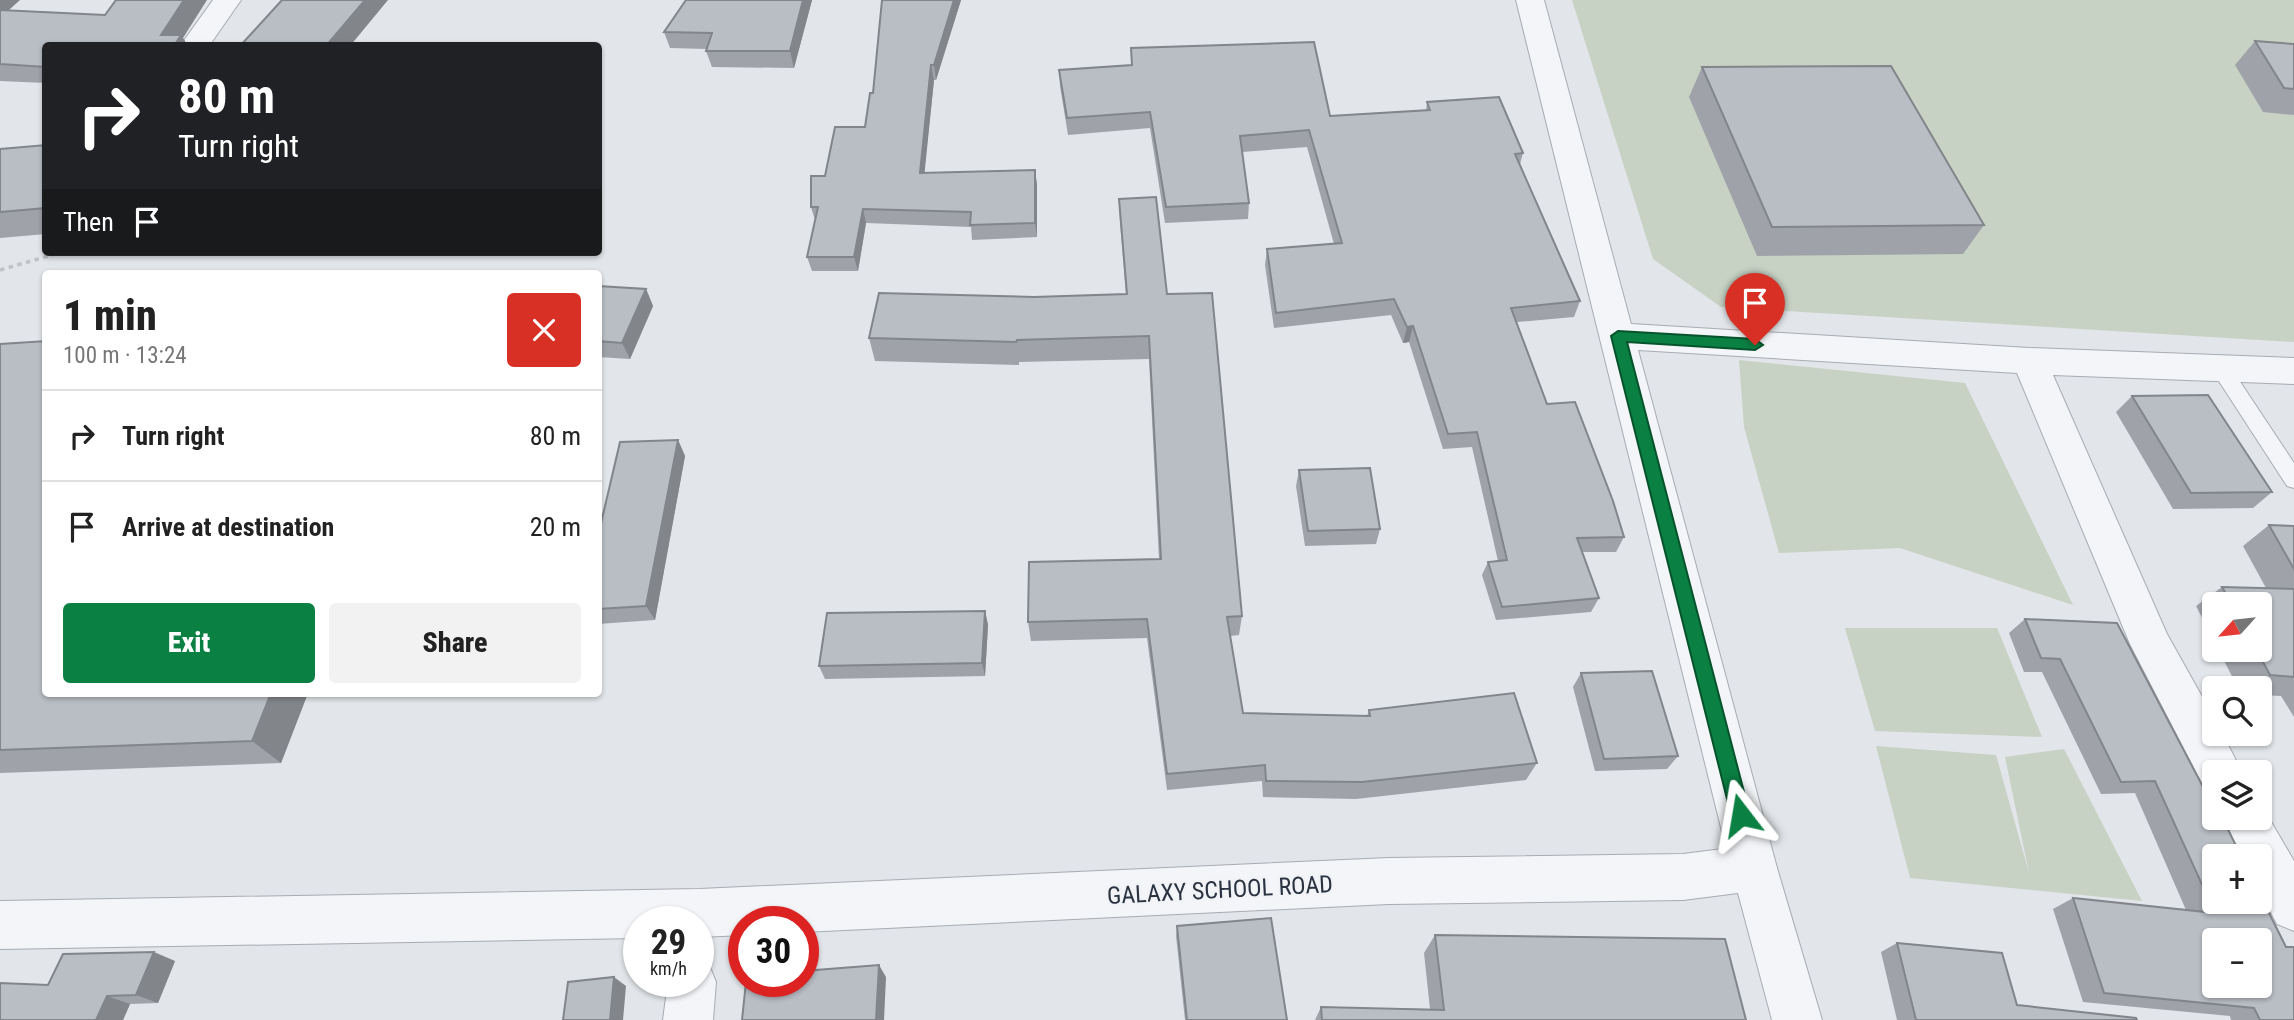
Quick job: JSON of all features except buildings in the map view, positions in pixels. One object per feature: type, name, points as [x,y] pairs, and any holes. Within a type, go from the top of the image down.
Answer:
[{"type":"street","points":[[197,42],[227,0]]},
{"type":"street","points":[[1530,0],[1754,868],[1797,1020]]},
{"type":"street","points":[[1618,336],[2029,361],[2294,371]]},
{"type":"street","points":[[2029,361],[2151,644],[2214,760]]},
{"type":"street","points":[[2252,830],[2294,907]]},
{"type":"street","name":"GALAXY SCHOOL ROAD","points":[[714,919],[1389,881],[1683,877],[1754,868]]},
{"type":"street","name":"GALAXY SCHOOL ROAD","points":[[0,925],[623,921]]},
{"type":"street","points":[[688,1020],[690,997]]},
{"type":"lane","points":[[2220,367],[2294,480]]},
{"type":"path","points":[[0,270],[48,256]]},
{"type":"green space","points":[[1572,0],[2294,0],[2294,342],[1721,307],[1653,259]]},
{"type":"green space","points":[[1739,360],[1965,383],[2073,605],[1900,548],[1779,553],[1744,427]]},
{"type":"green space","points":[[1845,628],[1997,628],[2042,737],[1875,731]]},
{"type":"green space","points":[[1876,746],[1996,755],[2029,873],[2005,757],[2064,749],[2142,901],[1910,878]]},
{"type":"route","points":[[1741,815],[1618,336],[1755,345]]}]
